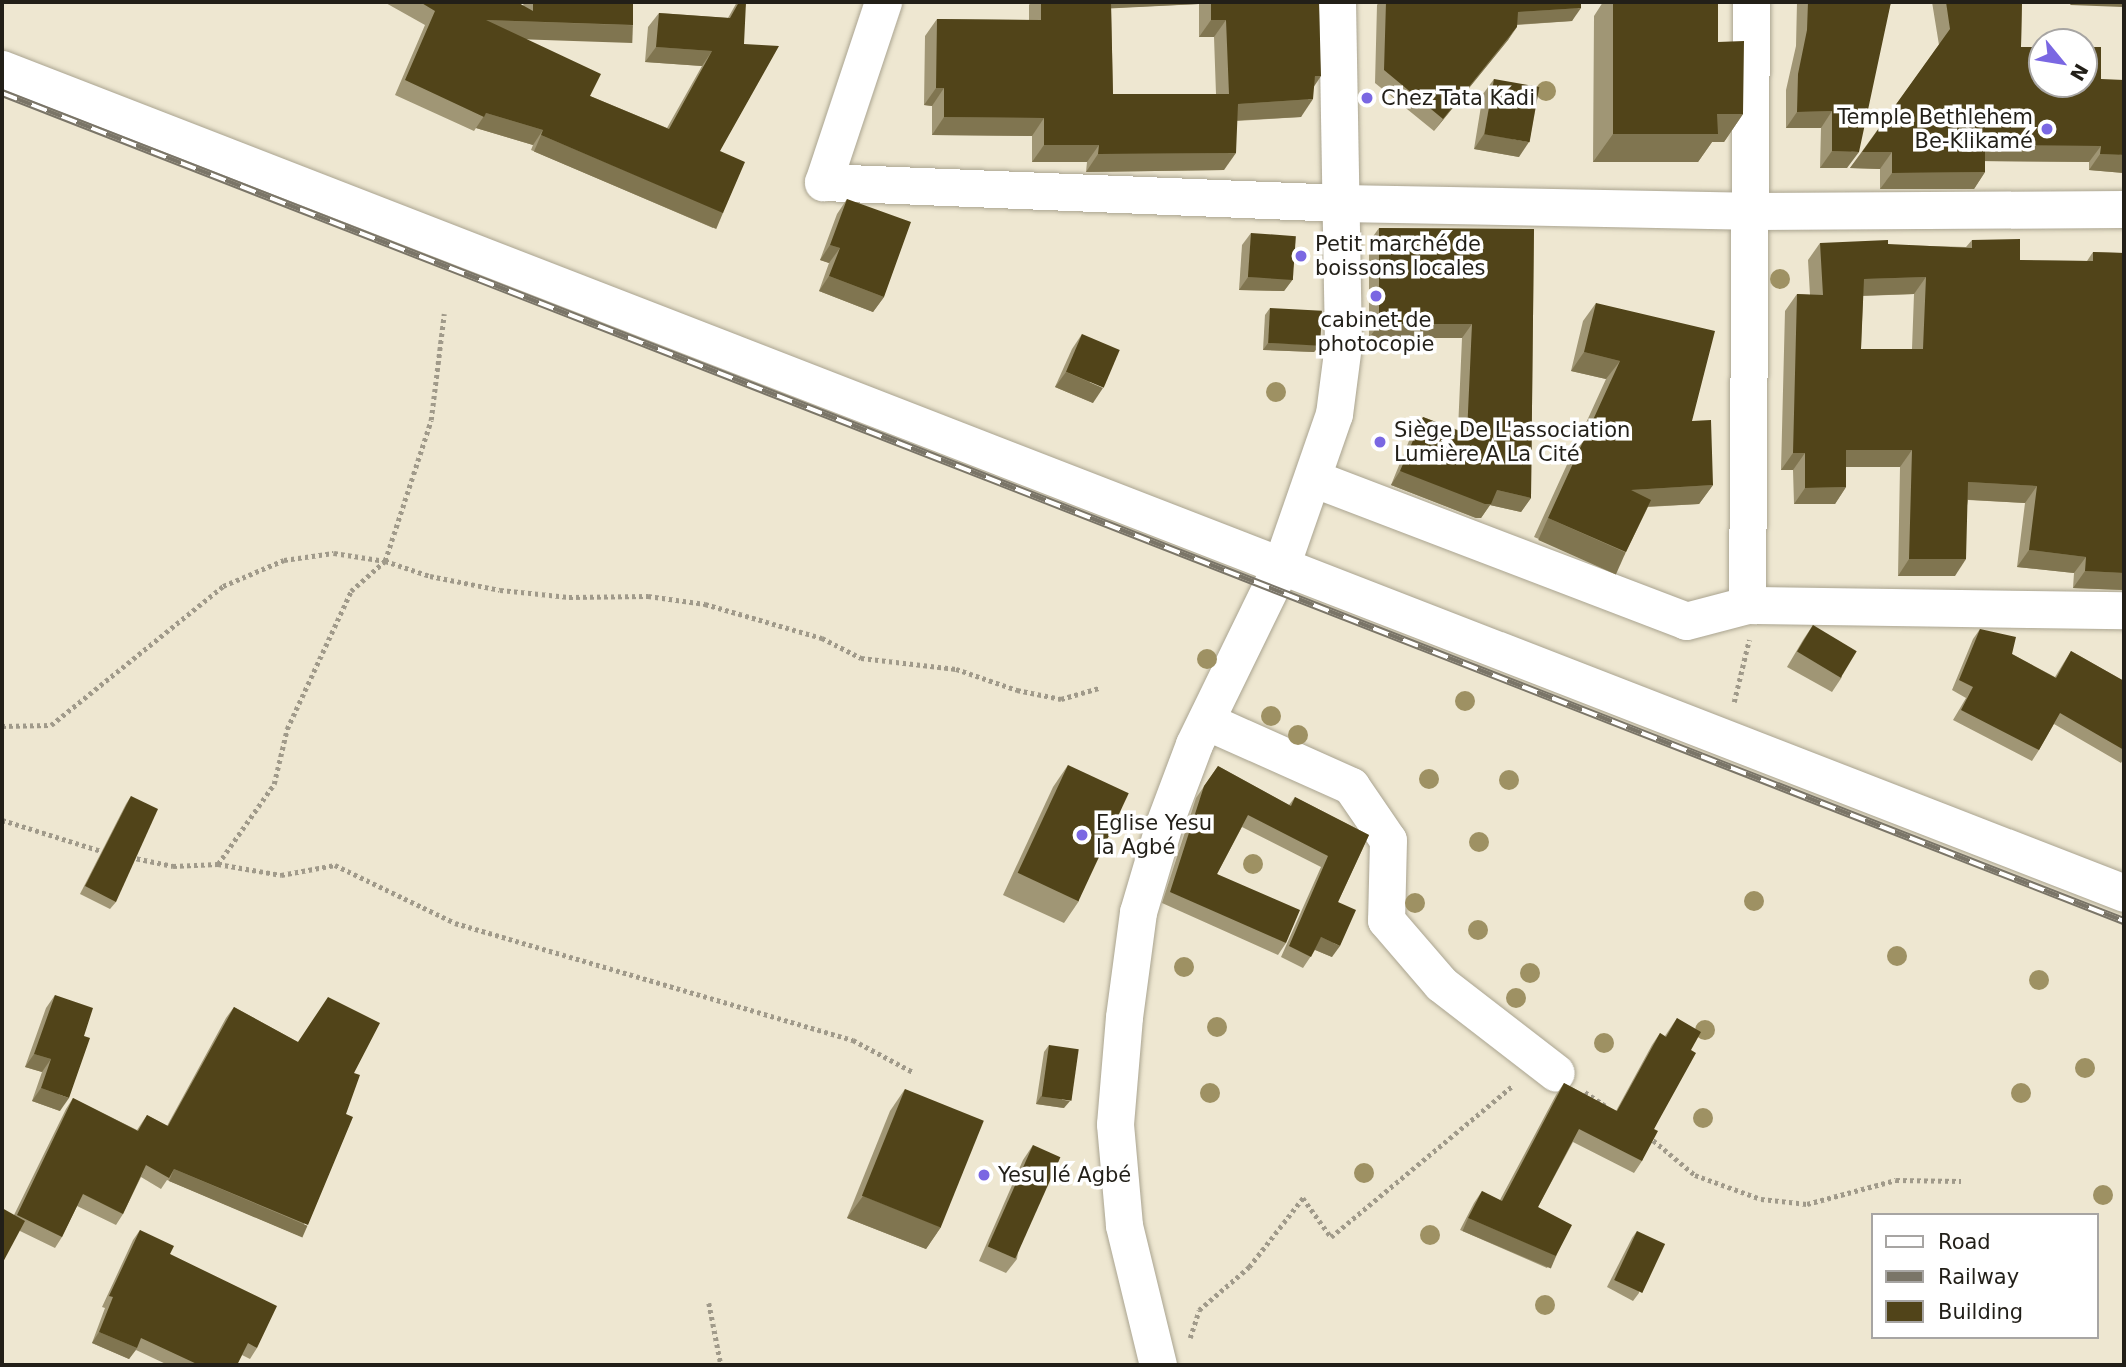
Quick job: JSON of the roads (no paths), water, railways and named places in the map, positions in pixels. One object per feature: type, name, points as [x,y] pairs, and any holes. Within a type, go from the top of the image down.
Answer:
[{"type":"street","points":[[883,2],[823,182],[1340,203],[1747,211],[2124,209]]},
{"type":"street","points":[[1158,1365],[1124,1225],[1115,1124],[1138,912],[1164,824],[1206,721],[1281,566],[1315,479],[1334,414],[1343,345],[1337,2]]},
{"type":"street","points":[[1747,605],[1747,211],[1751,2]]},
{"type":"street","points":[[2,69],[2124,893]]},
{"type":"street","points":[[1315,479],[1686,621],[1747,605],[2124,610]]},
{"type":"street","points":[[1206,721],[1351,786],[1388,841],[1386,920],[1441,984],[1556,1073]]},
{"type":"railway","points":[[2,93],[2124,921]]},
{"type":"place","name":"Chez Tata Kadi","points":[[1367,98]]},
{"type":"place","name":"Temple Bethlehem Be-Klikamé","points":[[2047,129]]},
{"type":"place","name":"Petit marché de boissons locales","points":[[1301,256]]},
{"type":"place","name":"cabinet de photocopie","points":[[1376,296]]},
{"type":"place","name":"Siège De L'association Lumière A La Cité","points":[[1380,442]]},
{"type":"place","name":"Eglise Yesu la Agbé","points":[[1082,835]]},
{"type":"place","name":"Yesu lé Agbé","points":[[984,1175]]}]
